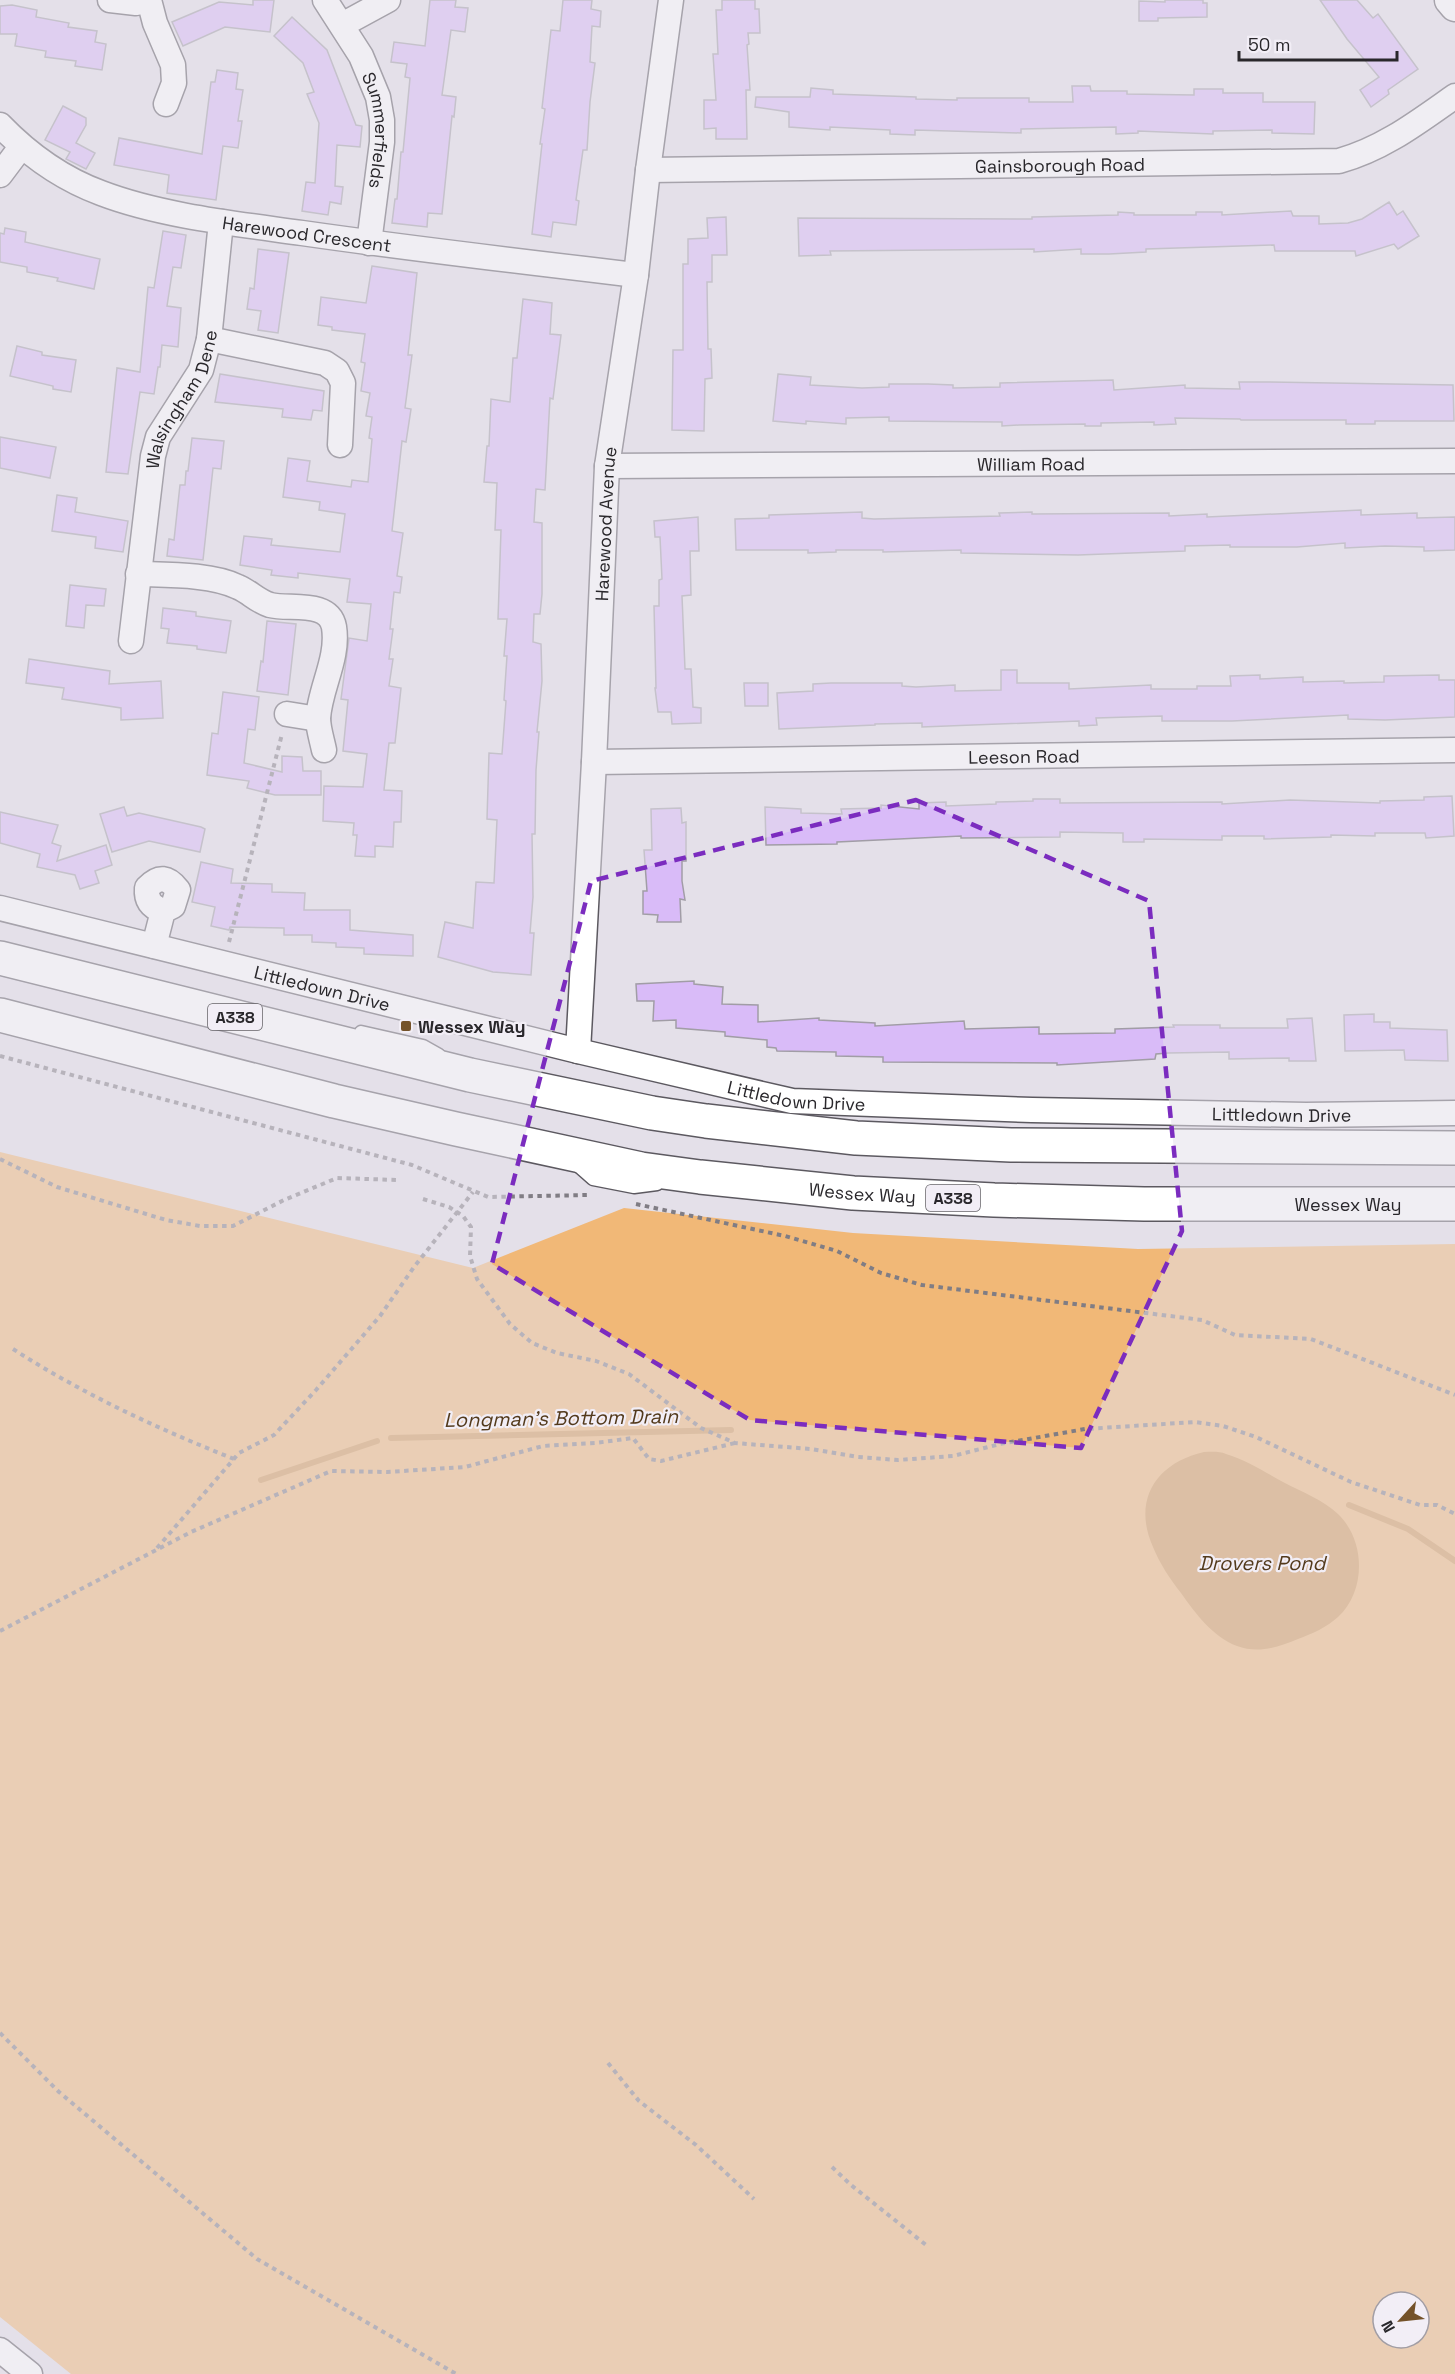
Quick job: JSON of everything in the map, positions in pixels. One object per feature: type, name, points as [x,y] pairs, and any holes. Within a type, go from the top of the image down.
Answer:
[{"type":"highway","name":"A338","points":[[0,958],[470,1075],[652,1113],[856,1138],[1011,1145],[1172,1148],[1455,1148]]},
{"type":"highway","name":"Wessex Way","points":[[0,1015],[334,1101],[565,1154],[641,1169],[700,1177],[853,1193],[994,1200],[1144,1204],[1455,1204]]},
{"type":"street","points":[[110,0],[136,3],[148,0],[154,23],[173,65],[174,82],[166,104]]},
{"type":"street","name":"Summerfields","points":[[324,0],[361,56],[378,98],[382,120],[382,142],[369,243]]},
{"type":"street","points":[[342,26],[388,0]]},
{"type":"street","name":"Harewood Avenue","points":[[578,1051],[607,466],[636,275],[671,0]]},
{"type":"street","points":[[1450,0],[1455,6]]},
{"type":"street","name":"Gainsborough Road","points":[[648,170],[1339,161],[1361,155],[1388,142],[1455,96]]},
{"type":"street","name":"Harewood Crescent","points":[[0,125],[21,147],[68,177],[100,193],[131,203],[220,222],[369,243],[636,275]]},
{"type":"street","points":[[0,175],[21,147]]},
{"type":"street","name":"Walsingham Dene","points":[[131,641],[153,456],[158,437],[201,370],[209,339],[220,222]]},
{"type":"street","points":[[209,339],[326,363],[337,371],[343,383],[340,445]]},
{"type":"street","name":"William Road","points":[[607,466],[1455,461]]},
{"type":"street","points":[[138,574],[202,577],[239,587],[252,598],[268,604],[284,608],[314,608],[329,616],[334,624],[335,633],[332,658],[318,719],[324,750]]},
{"type":"street","points":[[287,714],[318,719]]},
{"type":"street","name":"Leeson Road","points":[[594,762],[1455,750]]},
{"type":"street","name":"Littledown Drive","points":[[0,908],[578,1051],[792,1101],[1032,1110],[1282,1115],[1455,1113]]},
{"type":"street","points":[[154,946],[163,910]]},
{"type":"street","points":[[0,2350],[30,2374]]},
{"type":"lane","points":[[303,1034],[348,1031],[423,1046],[470,1075]]},
{"type":"path","points":[[224,963],[287,714]]},
{"type":"path","points":[[0,1056],[412,1165],[488,1197],[593,1195]]},
{"type":"path","points":[[0,1159],[57,1187],[166,1220],[200,1226],[233,1226],[293,1196],[337,1178],[397,1180]]},
{"type":"path","points":[[156,1549],[239,1453],[274,1435],[302,1405],[380,1316],[414,1267],[474,1192]]},
{"type":"path","points":[[423,1199],[458,1212],[471,1227],[470,1256],[477,1278],[510,1324],[532,1343],[556,1353],[596,1361],[628,1374],[660,1395],[701,1428],[735,1443],[898,1460],[953,1456],[1000,1444],[1085,1429],[1195,1422],[1223,1426],[1256,1437],[1351,1482],[1420,1506],[1437,1505],[1455,1514]]},
{"type":"path","points":[[633,1203],[785,1236],[837,1251],[881,1273],[922,1285],[1202,1320],[1235,1335],[1311,1340],[1455,1395]]},
{"type":"path","points":[[13,1349],[71,1385],[146,1424],[234,1459]]},
{"type":"path","points":[[0,1631],[156,1549],[331,1471],[387,1472],[465,1467],[543,1446],[633,1438],[648,1459],[661,1461],[735,1443]]},
{"type":"path","points":[[0,2033],[59,2092],[257,2259],[456,2374]]},
{"type":"path","points":[[608,2063],[639,2101],[696,2145],[754,2199]]},
{"type":"path","points":[[832,2167],[859,2192],[926,2245]]},
{"type":"highlighted area","points":[[916,800],[1149,901],[1182,1231],[1081,1448],[750,1420],[492,1264],[591,881]]},
{"type":"shaded area","points":[[0,1152],[473,1268],[624,1208],[853,1233],[1138,1249],[1455,1244],[1455,2374],[71,2374],[0,2317]]},
{"type":"water","name":"Drovers Pond","points":[[1204,1452],[1223,1453],[1255,1466],[1326,1504],[1347,1525],[1358,1552],[1358,1580],[1347,1606],[1334,1621],[1283,1645],[1253,1649],[1237,1646],[1220,1637],[1192,1608],[1169,1577],[1153,1547],[1147,1530],[1145,1514],[1147,1499],[1161,1474],[1187,1457]]},
{"type":"building","points":[[253,0],[274,0],[270,32],[225,27],[183,46],[172,22],[219,2],[253,5]]},
{"type":"building","points":[[430,0],[456,0],[455,7],[468,8],[465,32],[451,30],[442,95],[456,97],[454,117],[452,116],[442,214],[428,213],[427,227],[392,223],[395,199],[397,199],[401,152],[403,152],[410,78],[405,77],[407,64],[391,62],[394,42],[425,46]]},
{"type":"building","points":[[563,0],[592,0],[591,9],[601,11],[600,27],[592,26],[590,62],[595,63],[587,150],[583,150],[576,200],[579,201],[576,225],[553,222],[551,237],[532,234],[551,30],[560,31]]},
{"type":"building","points":[[722,0],[755,0],[755,9],[759,9],[760,33],[748,33],[750,90],[746,90],[747,139],[716,139],[716,128],[704,129],[704,100],[716,100],[713,54],[718,54],[716,10],[722,10]]},
{"type":"building","points":[[1165,0],[1203,0],[1203,3],[1207,3],[1207,17],[1158,18],[1158,21],[1139,21],[1139,1],[1165,2]]},
{"type":"building","points":[[1320,0],[1357,0],[1373,18],[1378,14],[1418,69],[1388,90],[1389,94],[1371,107],[1360,90],[1379,77],[1347,39]]},
{"type":"building","points":[[12,5],[37,10],[36,17],[69,23],[68,27],[97,31],[95,42],[106,44],[102,70],[75,66],[76,61],[45,57],[46,51],[15,46],[17,34],[0,34],[0,6]]},
{"type":"building","points":[[292,17],[327,50],[356,125],[362,126],[360,147],[337,145],[335,186],[343,187],[341,204],[330,202],[328,215],[302,211],[306,182],[315,183],[319,123],[307,94],[314,92],[303,63],[274,36]]},
{"type":"building","points":[[217,70],[238,73],[236,89],[243,90],[238,121],[242,121],[238,148],[223,146],[216,200],[167,193],[169,175],[114,165],[119,138],[202,154],[211,82],[215,82]]},
{"type":"building","points":[[1072,86],[1090,86],[1091,91],[1127,91],[1127,94],[1194,95],[1194,89],[1223,89],[1223,93],[1263,93],[1263,102],[1315,102],[1314,134],[1272,133],[1272,130],[1213,131],[1213,134],[1138,131],[1138,133],[1116,134],[1116,127],[1021,129],[1021,133],[915,130],[915,135],[890,134],[890,130],[789,127],[789,112],[755,107],[756,97],[810,97],[811,88],[833,90],[833,94],[916,97],[916,99],[1029,98],[1029,102],[1073,102]]},
{"type":"building","points":[[63,106],[86,118],[86,125],[76,143],[95,153],[86,169],[66,159],[70,152],[45,140]]},
{"type":"building","points":[[1389,202],[1397,215],[1403,211],[1419,236],[1398,249],[1394,244],[1356,256],[1355,251],[1275,251],[1274,245],[1146,249],[1146,252],[1109,254],[1081,254],[1081,249],[1034,252],[1034,249],[830,251],[831,255],[799,256],[798,218],[1032,219],[1032,217],[1118,215],[1118,212],[1134,213],[1134,215],[1196,215],[1196,212],[1222,212],[1222,215],[1291,211],[1293,216],[1319,216],[1319,224],[1348,223],[1362,219]]},
{"type":"building","points":[[726,217],[727,255],[712,255],[712,282],[707,282],[708,349],[711,349],[712,378],[705,379],[704,431],[672,430],[673,350],[683,350],[683,264],[688,264],[688,239],[708,238],[707,218]]},
{"type":"building","points":[[5,228],[26,232],[25,242],[100,259],[94,289],[57,281],[58,278],[27,272],[27,267],[0,262],[0,233],[4,234]]},
{"type":"building","points":[[163,231],[186,235],[181,268],[173,267],[167,306],[181,308],[178,347],[162,345],[154,394],[140,392],[128,474],[106,472],[117,368],[140,372],[148,287],[154,288]]},
{"type":"building","points":[[258,249],[289,253],[278,333],[258,330],[261,311],[247,309],[250,288],[254,289]]},
{"type":"building","points":[[372,266],[417,273],[408,355],[412,355],[405,408],[411,409],[406,442],[402,441],[392,531],[403,533],[397,576],[402,577],[400,593],[394,592],[390,629],[393,629],[389,659],[393,659],[389,686],[401,688],[395,743],[389,743],[384,790],[402,791],[401,822],[394,822],[393,847],[375,846],[375,857],[355,856],[357,835],[353,835],[354,823],[323,821],[324,786],[363,787],[367,754],[343,751],[348,700],[341,699],[349,638],[367,641],[371,604],[347,602],[350,579],[298,573],[298,578],[271,575],[272,570],[240,565],[244,536],[272,539],[271,545],[340,552],[345,514],[319,510],[320,502],[283,497],[288,458],[310,461],[307,481],[351,487],[352,480],[368,482],[372,417],[366,416],[370,393],[361,391],[365,363],[361,362],[365,334],[332,330],[332,327],[318,325],[321,297],[366,303]]},
{"type":"building","points":[[523,299],[552,303],[550,334],[561,335],[553,399],[550,398],[545,490],[536,489],[534,522],[542,523],[542,594],[540,614],[534,614],[533,642],[541,644],[542,681],[537,732],[539,732],[535,834],[532,834],[533,897],[530,933],[534,933],[531,975],[493,972],[438,957],[445,922],[473,928],[476,882],[494,883],[497,820],[487,819],[489,753],[502,754],[506,701],[504,700],[507,656],[504,656],[507,619],[498,619],[501,530],[495,530],[497,483],[484,482],[487,446],[489,446],[491,399],[510,402],[513,358],[517,358]]},
{"type":"building","points":[[17,346],[42,352],[42,355],[76,360],[71,392],[10,376]]},
{"type":"building","points":[[220,374],[324,391],[322,411],[313,410],[311,420],[282,417],[283,409],[215,402]]},
{"type":"building","points":[[778,374],[811,377],[810,385],[862,388],[889,387],[889,384],[953,385],[953,388],[1000,387],[1000,383],[1113,380],[1114,390],[1185,385],[1185,388],[1240,389],[1239,382],[1453,385],[1454,421],[1375,421],[1375,424],[1346,424],[1346,420],[1175,418],[1176,424],[1154,425],[1154,422],[1101,423],[1101,426],[1085,426],[1085,424],[1002,426],[1002,422],[889,421],[889,417],[846,418],[846,424],[806,421],[806,424],[773,421]]},
{"type":"building","points":[[0,437],[56,447],[50,478],[0,468]]},
{"type":"building","points":[[192,438],[224,441],[221,469],[213,468],[203,560],[167,556],[169,539],[174,540],[180,485],[185,485]]},
{"type":"building","points":[[57,495],[77,498],[75,512],[128,521],[123,552],[95,548],[96,537],[52,531]]},
{"type":"building","points":[[1361,510],[1361,515],[1417,513],[1417,518],[1455,517],[1455,550],[1424,551],[1424,547],[1385,546],[1345,548],[1345,543],[1297,547],[1185,546],[1185,551],[1078,555],[961,553],[961,550],[883,552],[883,550],[836,550],[836,552],[808,553],[808,550],[736,550],[735,519],[769,518],[769,515],[862,512],[862,518],[874,519],[1000,516],[999,513],[1032,512],[1032,514],[1169,513],[1169,516],[1207,514],[1207,517]]},
{"type":"building","points":[[698,517],[699,551],[690,551],[691,595],[682,596],[685,669],[691,669],[693,707],[701,708],[701,723],[672,724],[671,712],[658,712],[655,688],[654,606],[659,606],[659,580],[662,579],[660,537],[655,537],[654,521]]},
{"type":"building","points":[[70,585],[106,589],[104,606],[86,605],[84,628],[66,626]]},
{"type":"building","points":[[163,608],[196,612],[196,616],[231,621],[226,653],[197,649],[197,646],[167,643],[169,629],[161,628]]},
{"type":"building","points":[[267,621],[296,624],[288,695],[257,691],[261,661],[263,662]]},
{"type":"building","points":[[29,659],[110,671],[109,684],[161,681],[163,718],[121,720],[121,708],[62,699],[64,688],[26,683]]},
{"type":"building","points":[[1001,670],[1017,670],[1017,683],[1069,683],[1069,689],[1151,685],[1151,689],[1197,689],[1197,686],[1231,686],[1230,676],[1260,675],[1260,679],[1303,677],[1303,682],[1344,681],[1344,683],[1384,682],[1384,676],[1439,675],[1439,680],[1455,680],[1455,717],[1385,720],[1348,719],[1348,715],[1232,721],[1162,721],[1162,716],[1096,718],[1097,725],[1079,726],[1079,721],[922,727],[922,723],[875,724],[779,729],[777,693],[813,691],[813,684],[831,683],[902,683],[902,686],[916,687],[955,685],[955,691],[1001,690]]},
{"type":"building","points":[[744,683],[768,683],[768,706],[745,706]]},
{"type":"building","points":[[223,692],[259,697],[255,730],[248,729],[244,763],[282,772],[282,756],[302,757],[303,771],[321,771],[321,795],[275,795],[247,788],[249,781],[207,775],[212,733],[218,734]]},
{"type":"building","points":[[1452,796],[1454,836],[1426,838],[1425,833],[1375,833],[1375,836],[1331,835],[1331,837],[1264,839],[1264,836],[1222,836],[1222,840],[1144,839],[1144,842],[1123,842],[1123,833],[1060,832],[1060,837],[961,838],[961,836],[837,842],[837,844],[766,845],[765,807],[801,809],[801,813],[842,814],[841,809],[881,808],[881,805],[919,809],[919,803],[946,802],[946,806],[996,804],[996,802],[1033,801],[1033,799],[1060,799],[1060,803],[1222,802],[1222,804],[1290,800],[1380,803],[1380,801],[1424,800],[1424,797]]},
{"type":"building","points":[[124,807],[127,816],[139,813],[205,829],[200,852],[149,841],[112,852],[100,814]]},
{"type":"building","points":[[681,808],[682,823],[686,822],[686,861],[682,861],[685,900],[680,899],[681,922],[657,922],[658,915],[643,914],[643,891],[647,891],[644,850],[652,850],[651,809]]},
{"type":"building","points":[[0,812],[58,825],[52,843],[61,846],[57,861],[106,845],[112,865],[95,871],[99,883],[80,889],[75,875],[37,867],[40,854],[0,843]]},
{"type":"building","points":[[201,862],[233,869],[231,883],[272,884],[272,892],[305,893],[304,910],[350,910],[350,930],[413,935],[413,956],[364,954],[364,948],[336,947],[336,943],[312,942],[312,935],[284,935],[284,928],[230,927],[229,930],[211,926],[215,907],[192,902]]},
{"type":"building","points":[[694,981],[694,984],[723,987],[722,1004],[758,1005],[758,1022],[819,1018],[819,1020],[875,1023],[875,1026],[964,1021],[965,1029],[1039,1027],[1039,1034],[1115,1033],[1115,1029],[1174,1027],[1173,1025],[1288,1028],[1287,1019],[1312,1018],[1316,1061],[1289,1061],[1289,1058],[1229,1059],[1229,1052],[1168,1053],[1156,1054],[1155,1059],[1057,1065],[1057,1063],[883,1062],[883,1057],[836,1056],[836,1052],[777,1051],[776,1048],[767,1047],[767,1040],[725,1036],[725,1032],[676,1028],[676,1020],[653,1021],[654,1001],[637,1001],[636,984]]},
{"type":"building","points":[[1374,1014],[1374,1022],[1390,1022],[1390,1028],[1447,1030],[1448,1061],[1405,1060],[1404,1050],[1345,1051],[1344,1015]]},
{"type":"waterway","name":"Longman's Bottom Drain","points":[[391,1438],[731,1430]]},
{"type":"waterway","name":"Longman's Bottom Drain","points":[[261,1480],[377,1441]]},
{"type":"waterway","name":"Longman's Bottom Drain","points":[[1349,1505],[1408,1529],[1455,1561]]},
{"type":"place","name":"Wessex Way","points":[[406,1026]]}]
